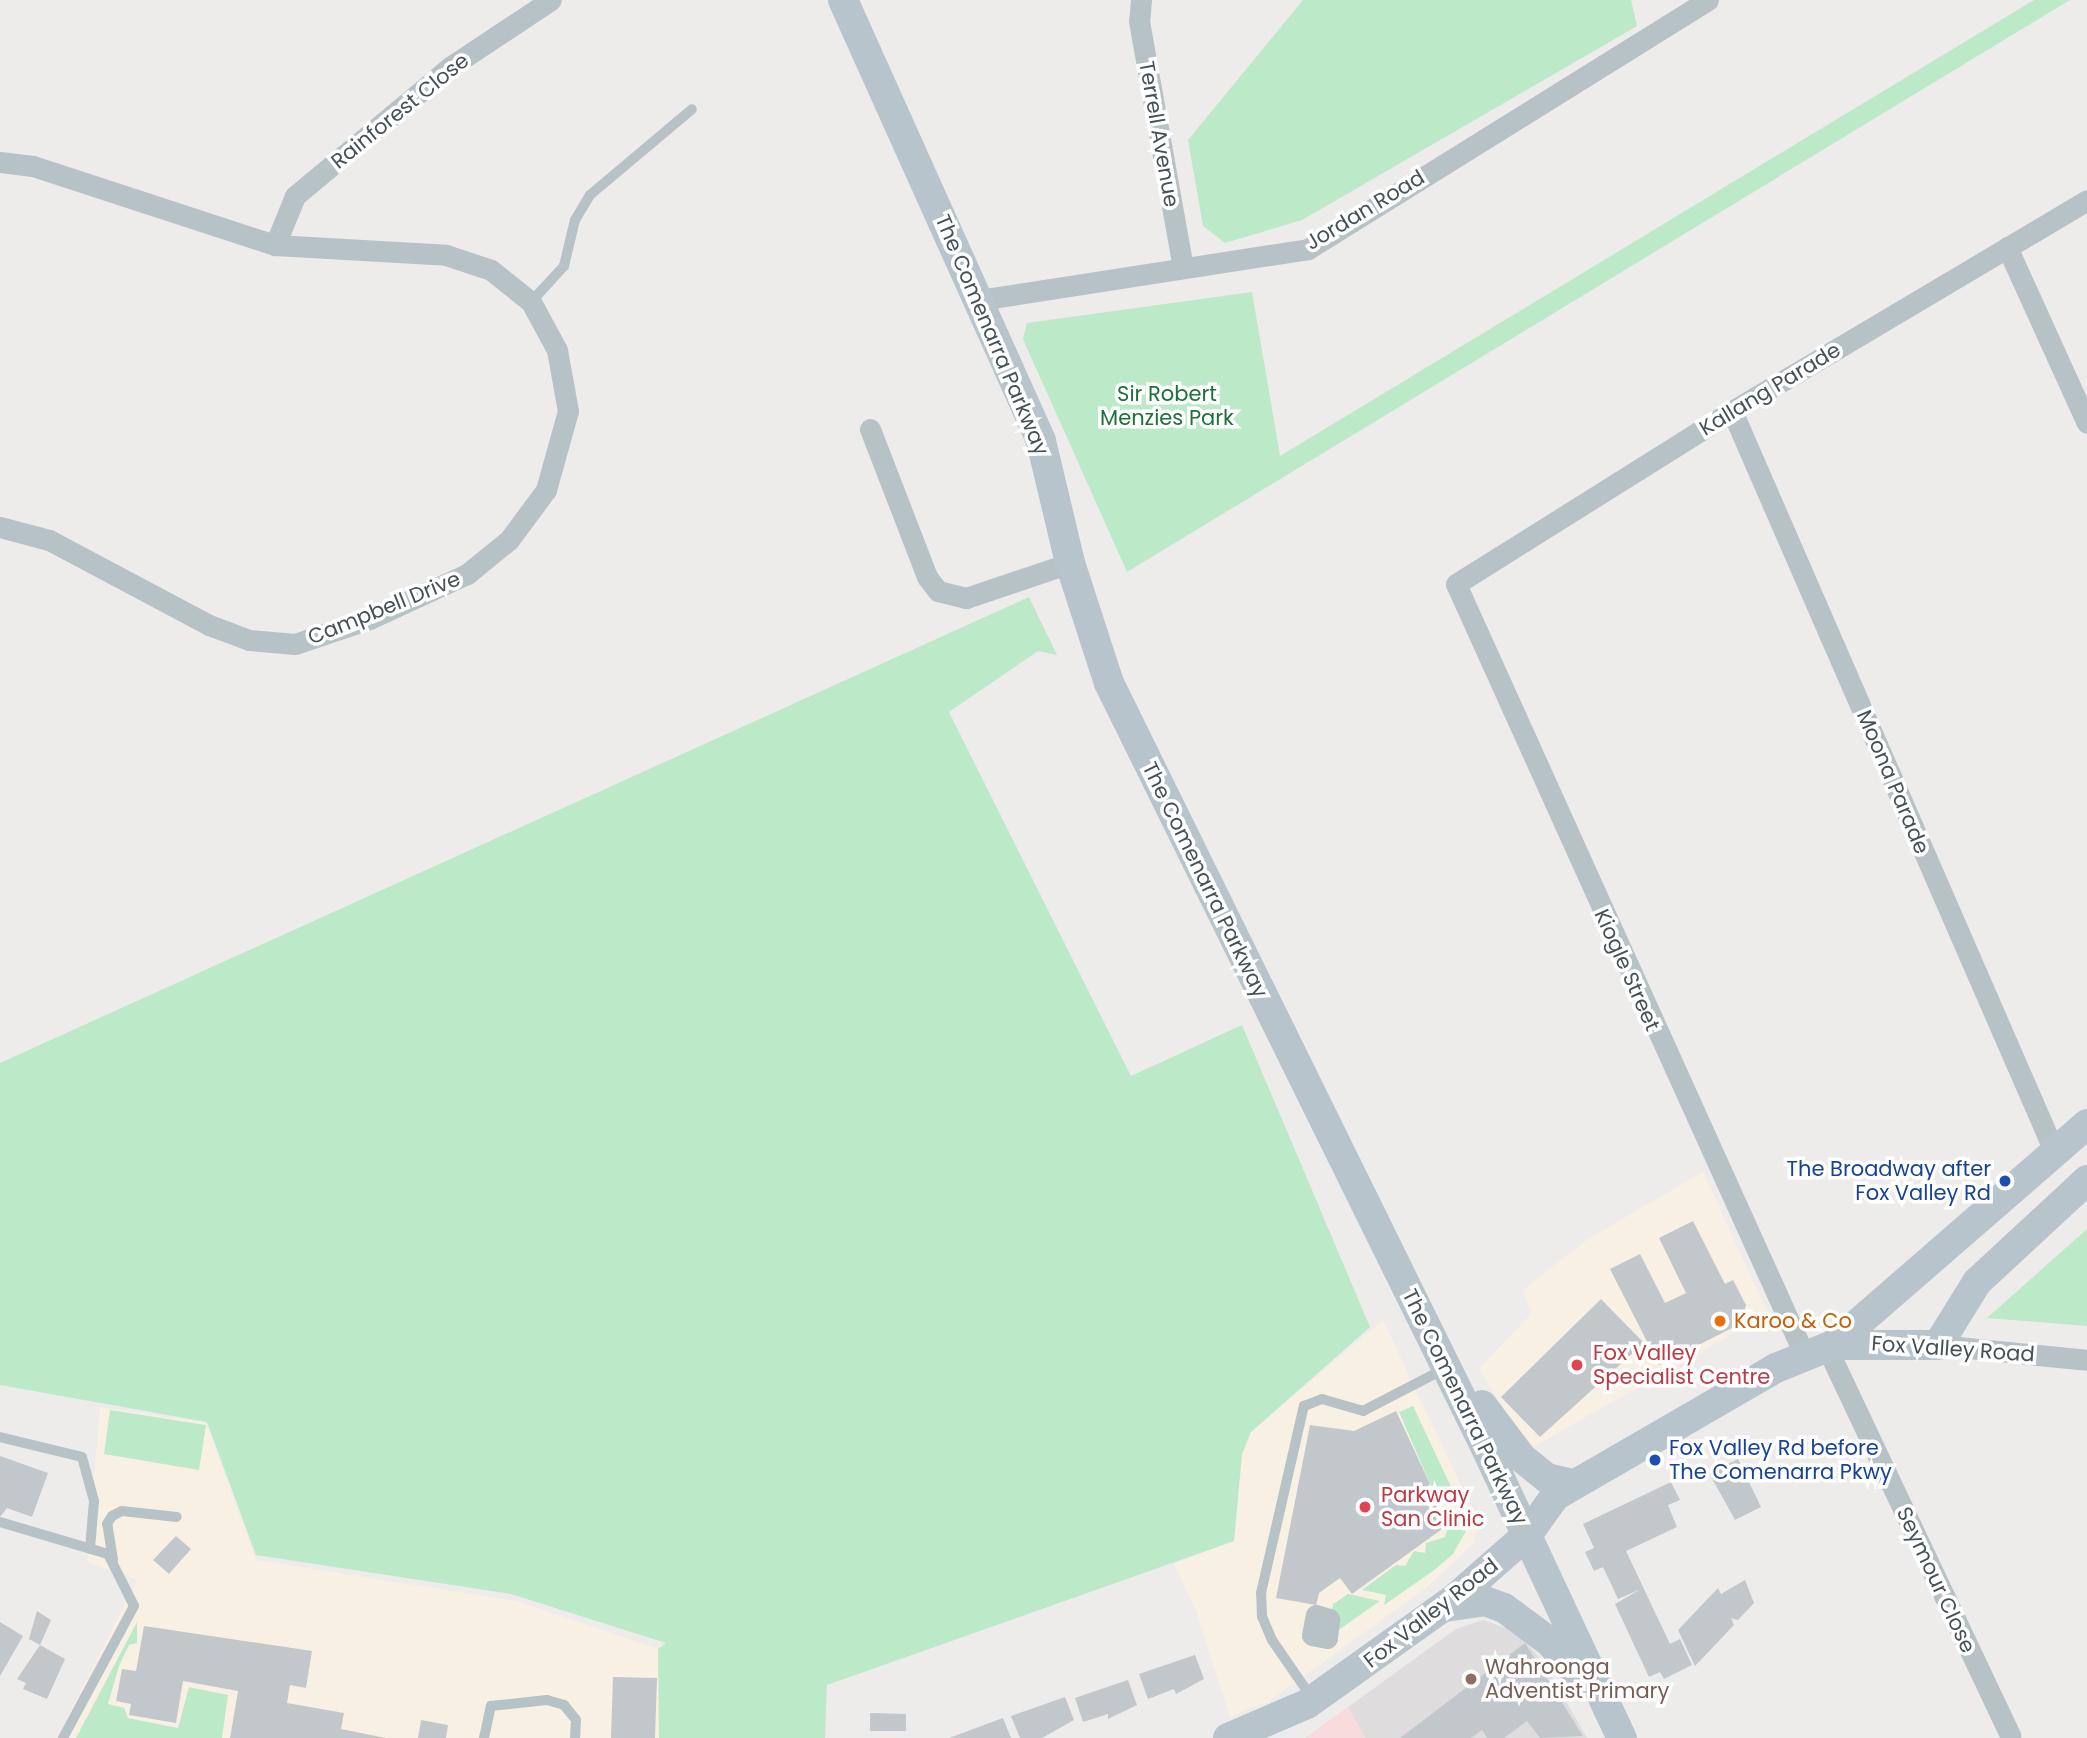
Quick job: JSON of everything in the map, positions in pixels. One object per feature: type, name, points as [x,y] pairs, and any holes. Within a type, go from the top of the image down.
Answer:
[{"type":"main road","name":"The Comenarra Parkway","points":[[843,0],[1041,441],[1070,563],[1109,683],[1430,1331],[1528,1534],[1618,1730]]},
{"type":"main road","points":[[1821,1349],[2087,1124]]},
{"type":"main road","points":[[1938,1345],[1977,1282],[2087,1180]]},
{"type":"main road","points":[[1430,1331],[1511,1447],[1547,1478],[1573,1484]]},
{"type":"main road","name":"Fox Valley Road","points":[[1228,1738],[1265,1732],[1442,1608],[1528,1534],[1555,1496],[1573,1484],[1821,1349],[1938,1345]]},
{"type":"main road","points":[[1442,1608],[1485,1601],[1524,1620],[1575,1670],[1618,1730]]},
{"type":"street","name":"Rainforest Close","points":[[275,245],[295,196],[450,67],[551,0]]},
{"type":"street","name":"Terrell Avenue","points":[[1141,0],[1139,21],[1184,267]]},
{"type":"street","name":"Jordan Road","points":[[979,300],[1308,248],[1707,0]]},
{"type":"street","name":"Campbell Drive","points":[[0,162],[33,166],[275,245],[446,255],[491,270],[531,302],[557,350],[568,411],[546,490],[509,540],[467,574],[369,619],[295,644],[248,640],[49,540],[0,527]]},
{"type":"street","name":"Kallang Parade","points":[[1456,584],[1732,411],[2087,200]]},
{"type":"street","points":[[2007,247],[2087,423]]},
{"type":"street","name":"Moona Parade","points":[[1732,411],[2055,1153]]},
{"type":"street","points":[[870,429],[926,577],[939,591],[966,598],[1070,563]]},
{"type":"street","name":"Kiogle Street","points":[[1456,584],[1821,1349]]},
{"type":"street","name":"Fox Valley Road","points":[[1938,1345],[2087,1360]]},
{"type":"street","name":"Seymour Close","points":[[1821,1349],[2010,1736]]},
{"type":"lane","points":[[531,302],[564,266],[575,220],[590,195],[692,109]]},
{"type":"lane","points":[[1314,1700],[1262,1617],[1261,1592],[1304,1406],[1322,1399],[1363,1410],[1446,1368]]},
{"type":"lane","points":[[0,1437],[82,1457],[94,1502],[90,1549]]},
{"type":"lane","points":[[63,1738],[134,1606],[113,1560],[107,1524],[112,1516],[122,1511],[177,1517]]},
{"type":"lane","points":[[0,1522],[90,1549],[113,1560]]},
{"type":"lane","points":[[484,1737],[484,1717],[491,1706],[547,1700],[564,1705],[576,1720],[575,1738]]},
{"type":"shaded area","points":[[1703,1172],[1768,1314],[1529,1449],[1479,1369],[1532,1313],[1523,1290],[1588,1239]]},
{"type":"shaded area","points":[[1383,1320],[1478,1522],[1474,1543],[1426,1588],[1266,1703],[1230,1717],[1197,1613],[1174,1564],[1234,1541],[1242,1454],[1251,1432]]},
{"type":"shaded area","points":[[100,1407],[206,1423],[256,1560],[517,1601],[658,1649],[659,1738],[57,1738],[137,1580],[87,1562]]},
{"type":"shaded area","name":"Wahroonga Adventist Primary","points":[[1483,1620],[1517,1632],[1544,1663],[1587,1738],[1365,1738],[1348,1707],[1456,1629]]},
{"type":"shaded area","points":[[1348,1707],[1365,1738],[1305,1738]]},
{"type":"green space","points":[[1303,0],[1631,0],[1637,26],[1302,220],[1225,243],[1203,226],[1188,140]]},
{"type":"green space","name":"Sir Robert Menzies Park","points":[[2034,0],[2070,0],[1127,572],[1023,339],[1027,323],[1252,292],[1280,456]]},
{"type":"green space","points":[[1029,597],[1057,655],[1038,651],[949,712],[1131,1076],[1242,1025],[1370,1327],[1251,1432],[1242,1454],[1234,1541],[827,1685],[825,1738],[659,1738],[658,1649],[666,1643],[511,1594],[256,1555],[207,1422],[0,1385],[0,1063]]},
{"type":"green space","points":[[2087,1229],[2087,1326],[1987,1318],[2042,1269]]},
{"type":"green space","points":[[1413,1406],[1453,1491],[1439,1504],[1399,1412]]},
{"type":"green space","points":[[110,1410],[206,1425],[199,1470],[104,1454]]},
{"type":"green space","points":[[1448,1528],[1466,1531],[1453,1554],[1433,1571],[1384,1605],[1386,1595],[1362,1590],[1396,1565],[1405,1566],[1414,1551],[1425,1553],[1426,1543],[1445,1537]]},
{"type":"green space","points":[[1348,1594],[1380,1601],[1327,1638],[1333,1604]]},
{"type":"green space","points":[[137,1622],[137,1643],[129,1645],[119,1666],[108,1704],[124,1708],[128,1718],[178,1728],[189,1687],[228,1695],[222,1738],[76,1738]]},
{"type":"building","points":[[1693,1221],[1725,1284],[1733,1280],[1746,1305],[1740,1324],[1659,1365],[1610,1269],[1640,1254],[1665,1303],[1686,1293],[1659,1238]]},
{"type":"building","name":"Fox Valley Specialist Centre","points":[[1601,1299],[1644,1343],[1540,1437],[1501,1397]]},
{"type":"building","name":"Parkway San Clinic","points":[[1396,1411],[1430,1484],[1420,1494],[1425,1490],[1449,1524],[1352,1594],[1340,1578],[1319,1593],[1316,1605],[1276,1598],[1310,1425],[1354,1431]]},
{"type":"building","points":[[0,1456],[48,1473],[32,1517],[7,1508],[0,1517]]},
{"type":"building","points":[[1738,1459],[1761,1507],[1735,1520],[1709,1473]]},
{"type":"building","points":[[1671,1482],[1680,1500],[1668,1505],[1677,1527],[1626,1551],[1670,1644],[1680,1639],[1692,1665],[1664,1679],[1660,1672],[1649,1677],[1615,1604],[1641,1589],[1618,1599],[1603,1567],[1594,1571],[1585,1552],[1594,1548],[1583,1524]]},
{"type":"building","points":[[176,1536],[191,1549],[169,1574],[153,1560]]},
{"type":"building","points":[[1745,1580],[1754,1603],[1738,1620],[1731,1618],[1734,1625],[1695,1666],[1678,1630],[1718,1588],[1721,1594]]},
{"type":"building","points":[[37,1611],[51,1620],[40,1645],[29,1639]]},
{"type":"building","points":[[0,1622],[23,1636],[0,1676]]},
{"type":"building","points":[[144,1626],[312,1651],[306,1688],[290,1685],[287,1703],[344,1713],[341,1729],[386,1738],[230,1738],[238,1691],[183,1681],[176,1723],[129,1715],[131,1704],[116,1701],[122,1669],[136,1671]]},
{"type":"building","points":[[1525,1643],[1583,1736],[1540,1738],[1527,1721],[1504,1738],[1487,1738],[1482,1730],[1471,1738],[1400,1738]]},
{"type":"building","points":[[40,1645],[65,1659],[47,1699],[23,1689],[26,1683],[17,1679]]},
{"type":"building","points":[[1195,1655],[1204,1679],[1176,1694],[1174,1689],[1148,1699],[1139,1674]]},
{"type":"building","points":[[613,1677],[657,1678],[655,1738],[611,1738]]},
{"type":"building","points":[[1128,1680],[1137,1705],[1108,1719],[1108,1714],[1083,1722],[1075,1698]]},
{"type":"building","points":[[1065,1697],[1074,1720],[1042,1738],[1020,1738],[1011,1716]]},
{"type":"building","points":[[870,1713],[906,1714],[906,1731],[870,1731]]},
{"type":"building","points":[[1003,1718],[1011,1738],[949,1738]]},
{"type":"building","points":[[421,1720],[448,1725],[446,1738],[418,1738]]},
{"type":"place","name":"The Broadway after Fox Valley Rd","points":[[2005,1181]]},
{"type":"place","name":"Karoo & Co","points":[[1720,1321]]},
{"type":"place","name":"Fox Valley Specialist Centre","points":[[1577,1365]]},
{"type":"place","name":"Fox Valley Rd before The Comenarra Pkwy","points":[[1655,1460]]},
{"type":"place","name":"Parkway San Clinic","points":[[1365,1507]]},
{"type":"place","name":"Wahroonga Adventist Primary","points":[[1471,1679]]}]
